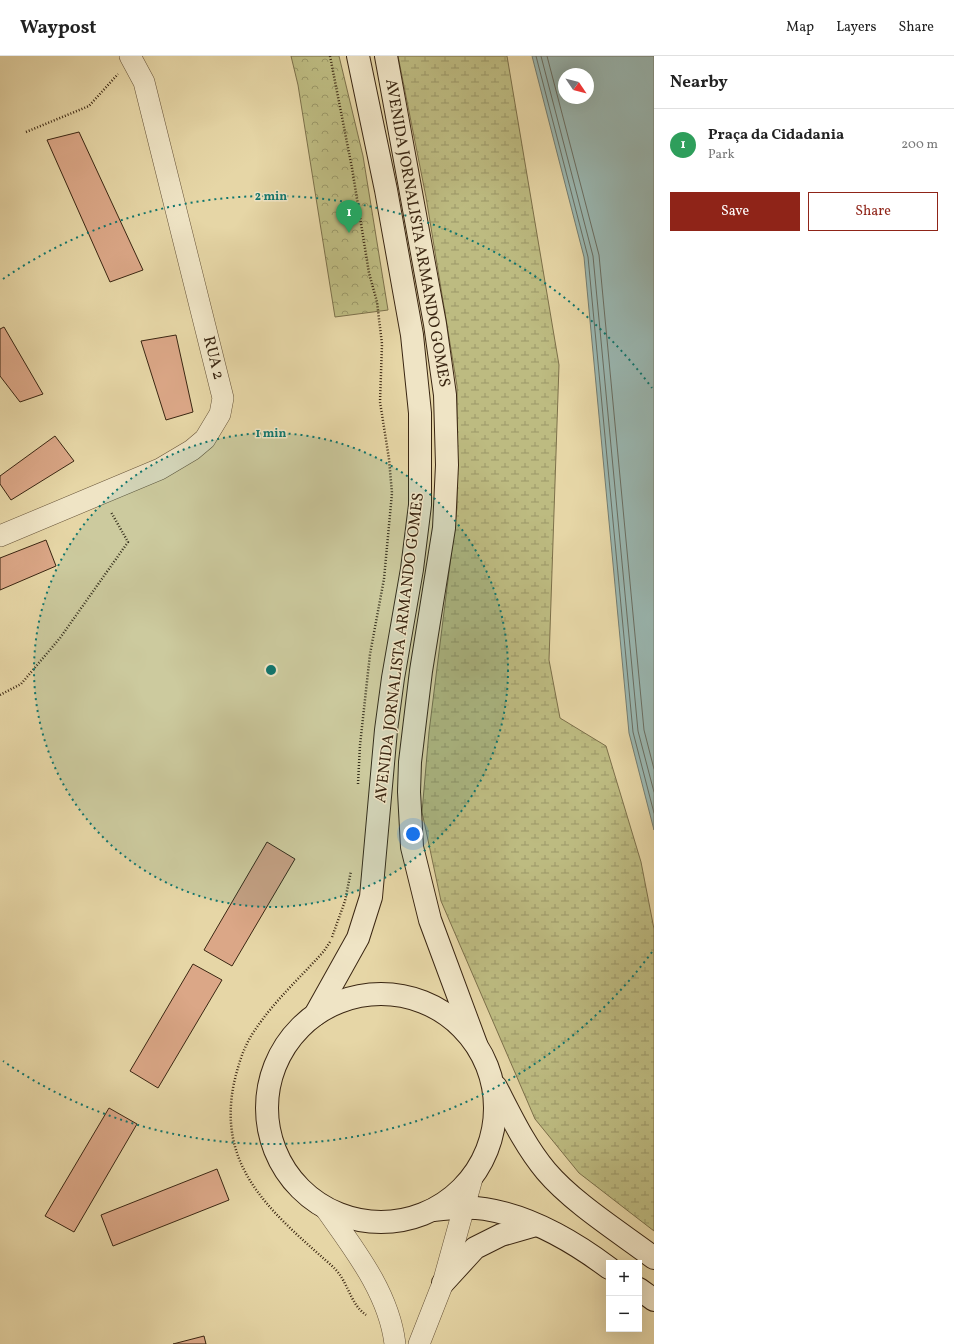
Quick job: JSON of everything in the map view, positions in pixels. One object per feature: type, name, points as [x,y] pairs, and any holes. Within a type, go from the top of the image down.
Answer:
[{"type":"main road","name":"AVENIDA JORNALISTA ARMANDO GOMES","points":[[314,1015],[358,938],[371,897],[386,730],[393,678],[412,569],[420,505],[420,413],[412,335],[390,211],[358,56]]},
{"type":"main road","name":"AVENIDA JORNALISTA ARMANDO GOMES","points":[[386,56],[435,324],[445,403],[447,465],[444,528],[421,671],[410,762],[409,792],[412,847],[430,920],[476,1044]]},
{"type":"main road","points":[[374,993],[403,995],[432,1005],[447,1014],[460,1025],[476,1044],[491,1078],[495,1105],[493,1128],[486,1151],[473,1175],[451,1197],[432,1210],[404,1220],[384,1222],[364,1221],[347,1217],[325,1208],[302,1191],[281,1164],[270,1136],[266,1111],[270,1079],[276,1062],[285,1045],[298,1029],[314,1015],[340,1001],[357,996],[374,993]]},
{"type":"main road","points":[[491,1078],[528,1146],[546,1171],[559,1184],[654,1258]]},
{"type":"main road","points":[[432,1210],[463,1208],[485,1209],[508,1214],[536,1225],[574,1244],[606,1266]]},
{"type":"main road","points":[[442,1283],[475,1248],[489,1241],[536,1225]]},
{"type":"main road","points":[[642,1291],[654,1300]]},
{"type":"street","name":"RUA 2","points":[[0,536],[160,469],[192,450],[204,439],[220,414],[223,398],[144,82],[131,58]]},
{"type":"street","points":[[419,1344],[442,1283],[473,1175]]},
{"type":"street","points":[[325,1208],[364,1265],[387,1309],[395,1344]]},
{"type":"path","points":[[330,56],[352,168],[369,273],[377,302],[382,344],[380,402],[389,459],[392,493],[384,579],[370,654],[360,745],[358,788]]},
{"type":"path","points":[[26,132],[89,106],[131,58]]},
{"type":"path","points":[[0,695],[21,684],[55,644],[128,542],[101,494]]},
{"type":"path","points":[[352,866],[345,900],[332,938],[324,951],[274,1004],[252,1034],[239,1060],[230,1103],[232,1137],[241,1164],[252,1184],[266,1204],[287,1226],[340,1274],[354,1302],[365,1314],[370,1316],[376,1316],[387,1309]]},
{"type":"green space","points":[[291,56],[339,56],[363,156],[388,310],[335,317],[298,85]]},
{"type":"green space","points":[[398,56],[507,56],[559,365],[549,660],[560,718],[606,746],[641,862],[654,929],[654,1231],[579,1173],[535,1119],[441,901],[422,812],[429,732],[457,508],[457,386],[426,197]]},
{"type":"water","points":[[532,56],[654,56],[654,830],[629,733],[584,257]]},
{"type":"building","points":[[79,132],[143,270],[110,282],[47,140]]},
{"type":"building","points":[[4,327],[43,394],[20,402],[0,376],[0,329]]},
{"type":"building","points":[[176,335],[193,412],[166,420],[141,341]]},
{"type":"building","points":[[55,436],[74,461],[11,500],[0,484],[0,476]]},
{"type":"building","points":[[46,540],[56,566],[0,590],[0,558]]},
{"type":"building","points":[[267,842],[295,859],[232,966],[204,950]]},
{"type":"building","points":[[193,964],[222,980],[158,1088],[130,1071]]},
{"type":"building","points":[[109,1108],[137,1124],[74,1232],[45,1216]]},
{"type":"building","points":[[217,1169],[229,1200],[113,1246],[101,1215]]},
{"type":"building","points":[[204,1336],[206,1344],[173,1344]]},
{"type":"place","name":"Praça da Cidadania","points":[[349,233]]}]
